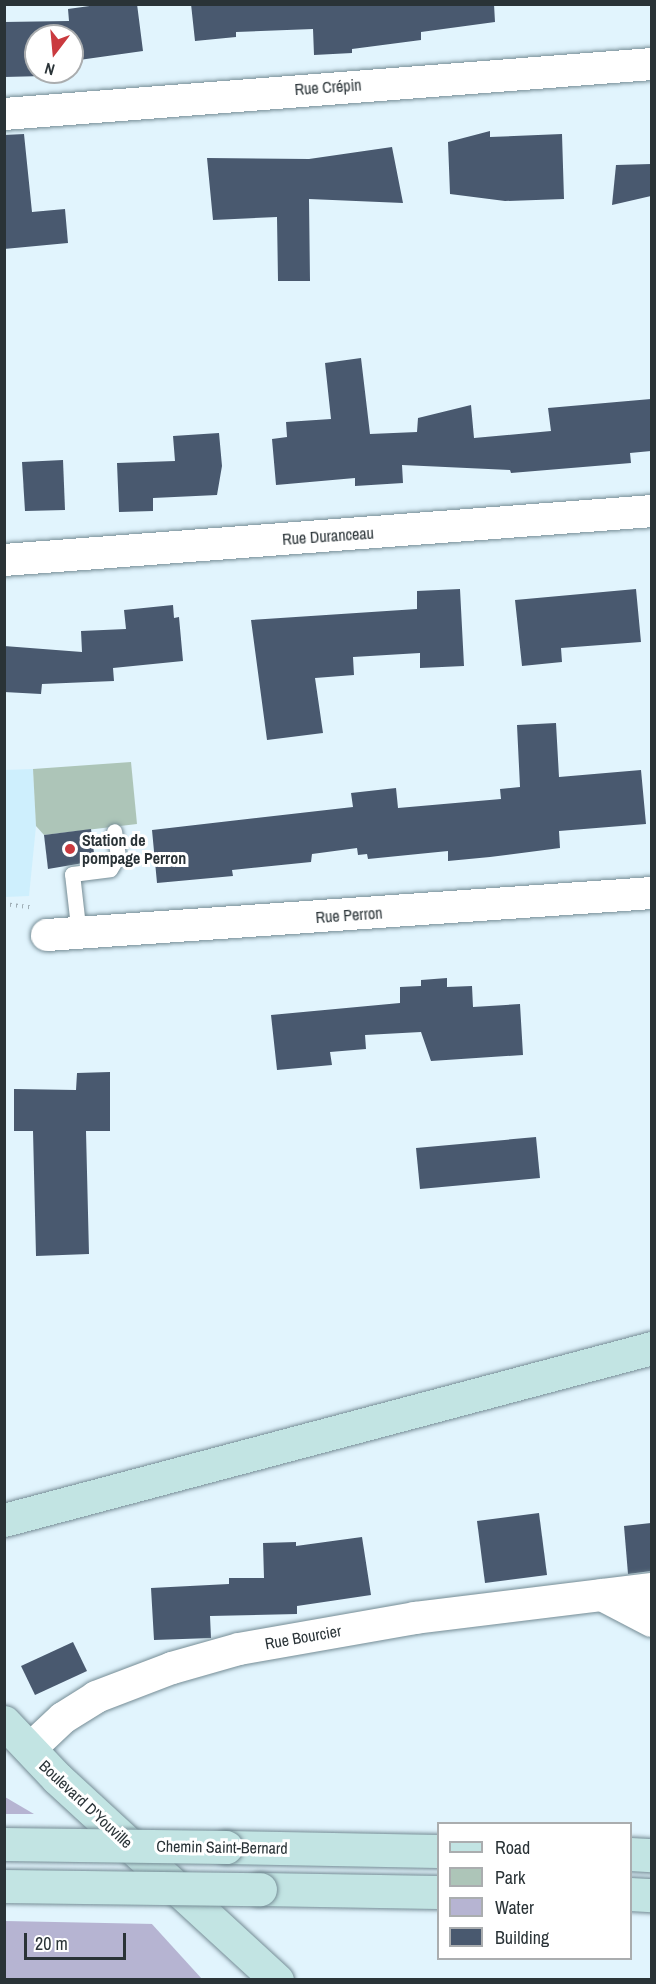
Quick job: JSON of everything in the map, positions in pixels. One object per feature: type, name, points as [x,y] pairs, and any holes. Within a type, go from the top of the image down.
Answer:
[{"type":"street","name":"Rue Crépin","points":[[4,114],[651,64]]},
{"type":"street","name":"Rue Duranceau","points":[[4,561],[651,511]]},
{"type":"street","name":"Rue Perron","points":[[47,935],[79,935],[651,893]]},
{"type":"street","points":[[4,1521],[651,1348]]},
{"type":"street","name":"Rue Bourcier","points":[[30,1749],[63,1718],[96,1697],[172,1668],[239,1649],[415,1618],[651,1589]]},
{"type":"street","points":[[602,1595],[651,1621]]},
{"type":"street","name":"Boulevard D'Youville","points":[[4,1722],[277,1980]]},
{"type":"street","name":"Chemin Saint-Bernard","points":[[4,1844],[437,1851]]},
{"type":"street","points":[[632,1854],[651,1855]]},
{"type":"street","points":[[4,1886],[437,1892]]},
{"type":"street","points":[[632,1894],[651,1895]]},
{"type":"lane","points":[[79,935],[72,874],[110,869],[118,856],[114,831]]},
{"type":"shaded area","points":[[33,769],[36,826],[29,896],[5,897],[4,770]]},
{"type":"green space","points":[[131,762],[137,824],[44,835],[36,826],[33,769]]},
{"type":"water","points":[[5,1797],[34,1814],[151,1923],[202,1979],[5,1980]]},
{"type":"pier","points":[[5,1814],[38,1814],[155,1924],[5,1921]]},
{"type":"building","points":[[104,4],[137,4],[143,51],[84,59],[84,24],[24,24],[24,76],[4,77],[4,22],[69,21],[68,9]]},
{"type":"building","points":[[191,4],[494,4],[495,22],[421,32],[421,40],[352,49],[352,53],[314,55],[313,29],[236,32],[236,37],[195,41]]},
{"type":"building","points":[[490,131],[490,137],[562,134],[564,199],[505,201],[450,194],[448,142]]},
{"type":"building","points":[[24,134],[32,212],[65,209],[68,243],[4,249],[4,135]]},
{"type":"building","points":[[392,147],[403,203],[309,199],[310,281],[278,281],[277,217],[213,220],[207,158],[309,159]]},
{"type":"building","points":[[651,164],[651,196],[612,205],[616,165]]},
{"type":"building","points":[[361,358],[370,434],[417,432],[418,418],[471,405],[474,438],[551,431],[548,408],[651,399],[651,451],[630,453],[631,463],[511,473],[510,470],[402,465],[403,483],[355,486],[355,478],[276,485],[272,439],[287,437],[286,422],[331,419],[325,363]]},
{"type":"building","points":[[219,433],[222,466],[217,495],[153,498],[153,511],[119,512],[117,463],[175,461],[173,436]]},
{"type":"building","points":[[63,460],[65,510],[25,511],[22,462]]},
{"type":"building","points":[[460,589],[464,666],[420,668],[420,653],[353,657],[354,675],[315,678],[323,733],[267,740],[251,620],[417,609],[417,591]]},
{"type":"building","points":[[636,589],[641,642],[561,648],[562,662],[522,666],[515,600]]},
{"type":"building","points":[[173,605],[174,618],[179,617],[183,661],[113,668],[114,681],[42,684],[41,694],[4,692],[4,646],[82,652],[81,631],[126,629],[124,610]]},
{"type":"building","points":[[556,723],[559,777],[641,770],[646,824],[559,831],[560,848],[490,857],[448,861],[448,851],[368,859],[367,854],[358,855],[357,848],[312,854],[311,862],[232,870],[233,876],[157,883],[152,830],[353,807],[351,793],[396,788],[398,808],[501,799],[500,789],[520,787],[517,725]]},
{"type":"building","name":"Station de pompage Perron","points":[[91,829],[95,861],[48,869],[44,835]]},
{"type":"building","points":[[447,978],[447,987],[472,986],[473,1007],[520,1004],[523,1055],[431,1061],[421,1032],[365,1035],[366,1049],[330,1052],[332,1065],[277,1070],[271,1015],[400,1003],[400,987],[421,986],[421,980]]},
{"type":"building","points":[[110,1072],[110,1131],[86,1131],[89,1254],[36,1256],[33,1131],[14,1131],[14,1089],[76,1090],[77,1073]]},
{"type":"building","points":[[536,1137],[540,1178],[420,1189],[416,1148]]},
{"type":"building","points":[[539,1513],[547,1575],[485,1583],[477,1521]]},
{"type":"building","points":[[651,1523],[651,1571],[628,1574],[624,1526]]},
{"type":"building","points":[[362,1537],[371,1595],[297,1606],[297,1614],[210,1616],[211,1638],[154,1640],[151,1588],[229,1584],[229,1578],[264,1578],[263,1543],[296,1542],[296,1546]]},
{"type":"building","points":[[73,1642],[87,1671],[35,1695],[21,1666]]},
{"type":"place","name":"Station de pompage Perron","points":[[70,849]]}]
